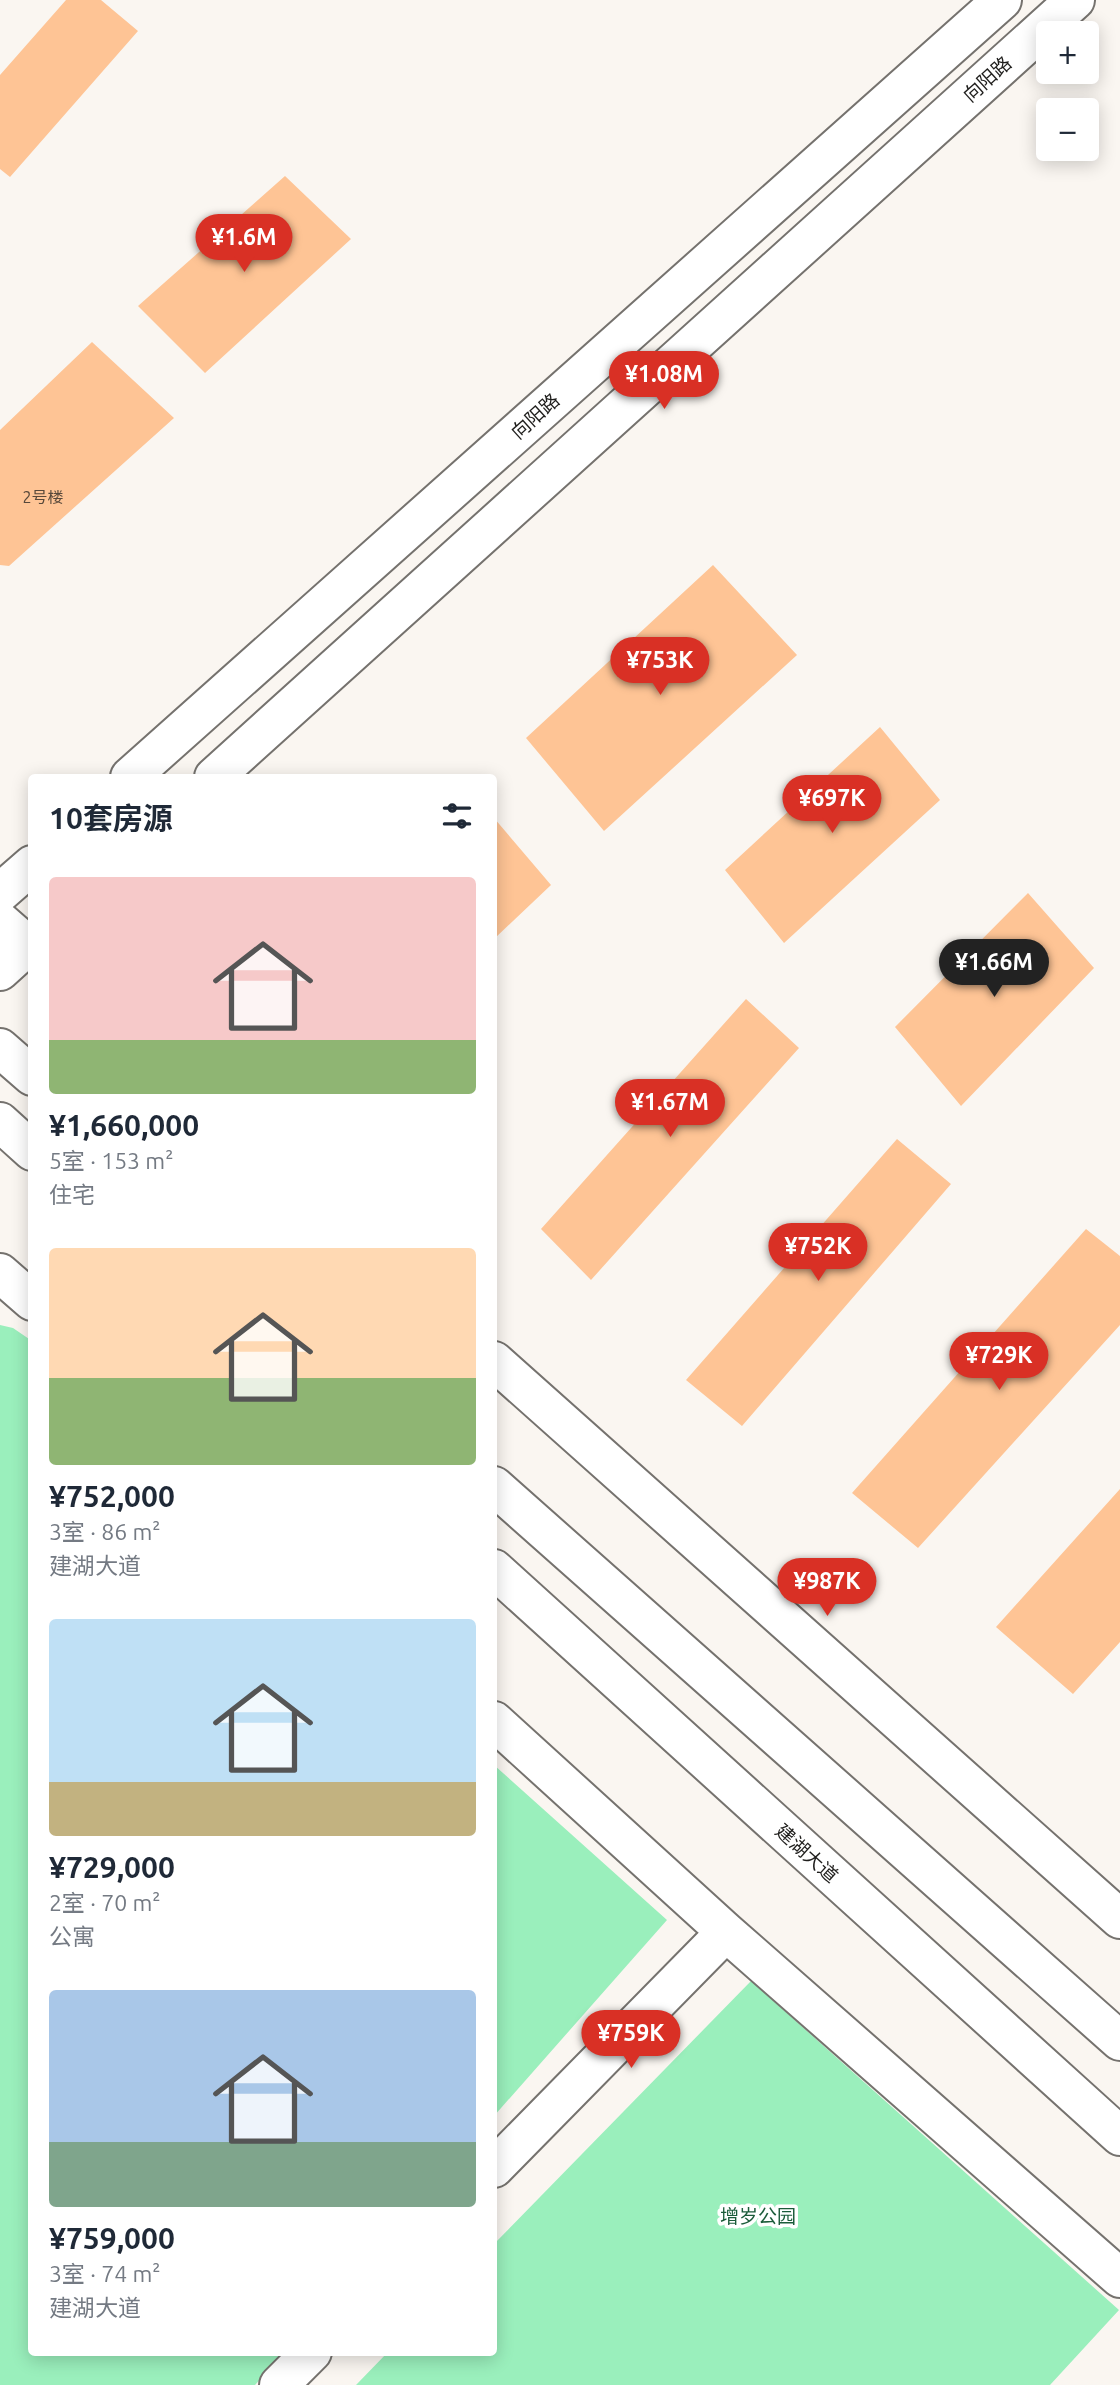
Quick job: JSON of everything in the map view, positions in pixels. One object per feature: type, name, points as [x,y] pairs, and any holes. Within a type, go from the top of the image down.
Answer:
[{"type":"street","name":"向阳路","points":[[133,774],[1002,0]]},
{"type":"street","name":"向阳路","points":[[217,774],[1075,0]]},
{"type":"street","points":[[0,893],[28,868]]},
{"type":"street","points":[[0,1048],[28,1072]]},
{"type":"street","points":[[0,1122],[28,1147]]},
{"type":"street","points":[[0,1273],[28,1298]]},
{"type":"street","points":[[497,1364],[1120,1919]]},
{"type":"street","points":[[497,1489],[1120,2042]]},
{"type":"street","name":"建湖大道","points":[[497,1572],[1120,2136]]},
{"type":"street","points":[[497,1724],[726,1931],[1120,2278]]},
{"type":"street","points":[[497,2165],[726,1931]]},
{"type":"street","points":[[279,2385],[308,2356]]},
{"type":"green space","points":[[0,1325],[13,1328],[28,1338],[28,2356],[281,2356],[255,2385],[0,2385]]},
{"type":"green space","points":[[497,1768],[667,1920],[497,2113]]},
{"type":"green space","name":"增岁公园","points":[[751,1981],[1119,2310],[1050,2385],[356,2385],[384,2356],[497,2356],[497,2241]]},
{"type":"building","points":[[66,0],[101,0],[138,31],[10,177],[0,169],[0,75]]},
{"type":"building","points":[[285,176],[351,239],[205,373],[138,306]]},
{"type":"building","points":[[92,342],[174,418],[9,566],[0,565],[0,430]]},
{"type":"building","points":[[713,565],[797,655],[604,831],[526,738]]},
{"type":"building","points":[[880,727],[940,800],[784,943],[725,870]]},
{"type":"building","points":[[497,822],[551,885],[497,936]]},
{"type":"building","points":[[1028,893],[1094,968],[961,1106],[895,1027]]},
{"type":"building","points":[[746,999],[799,1048],[591,1280],[541,1229]]},
{"type":"building","points":[[897,1139],[951,1184],[742,1426],[686,1380]]},
{"type":"building","points":[[1086,1229],[1120,1256],[1120,1325],[918,1548],[852,1493]]},
{"type":"building","points":[[1120,1489],[1120,1642],[1073,1694],[996,1627]]}]
